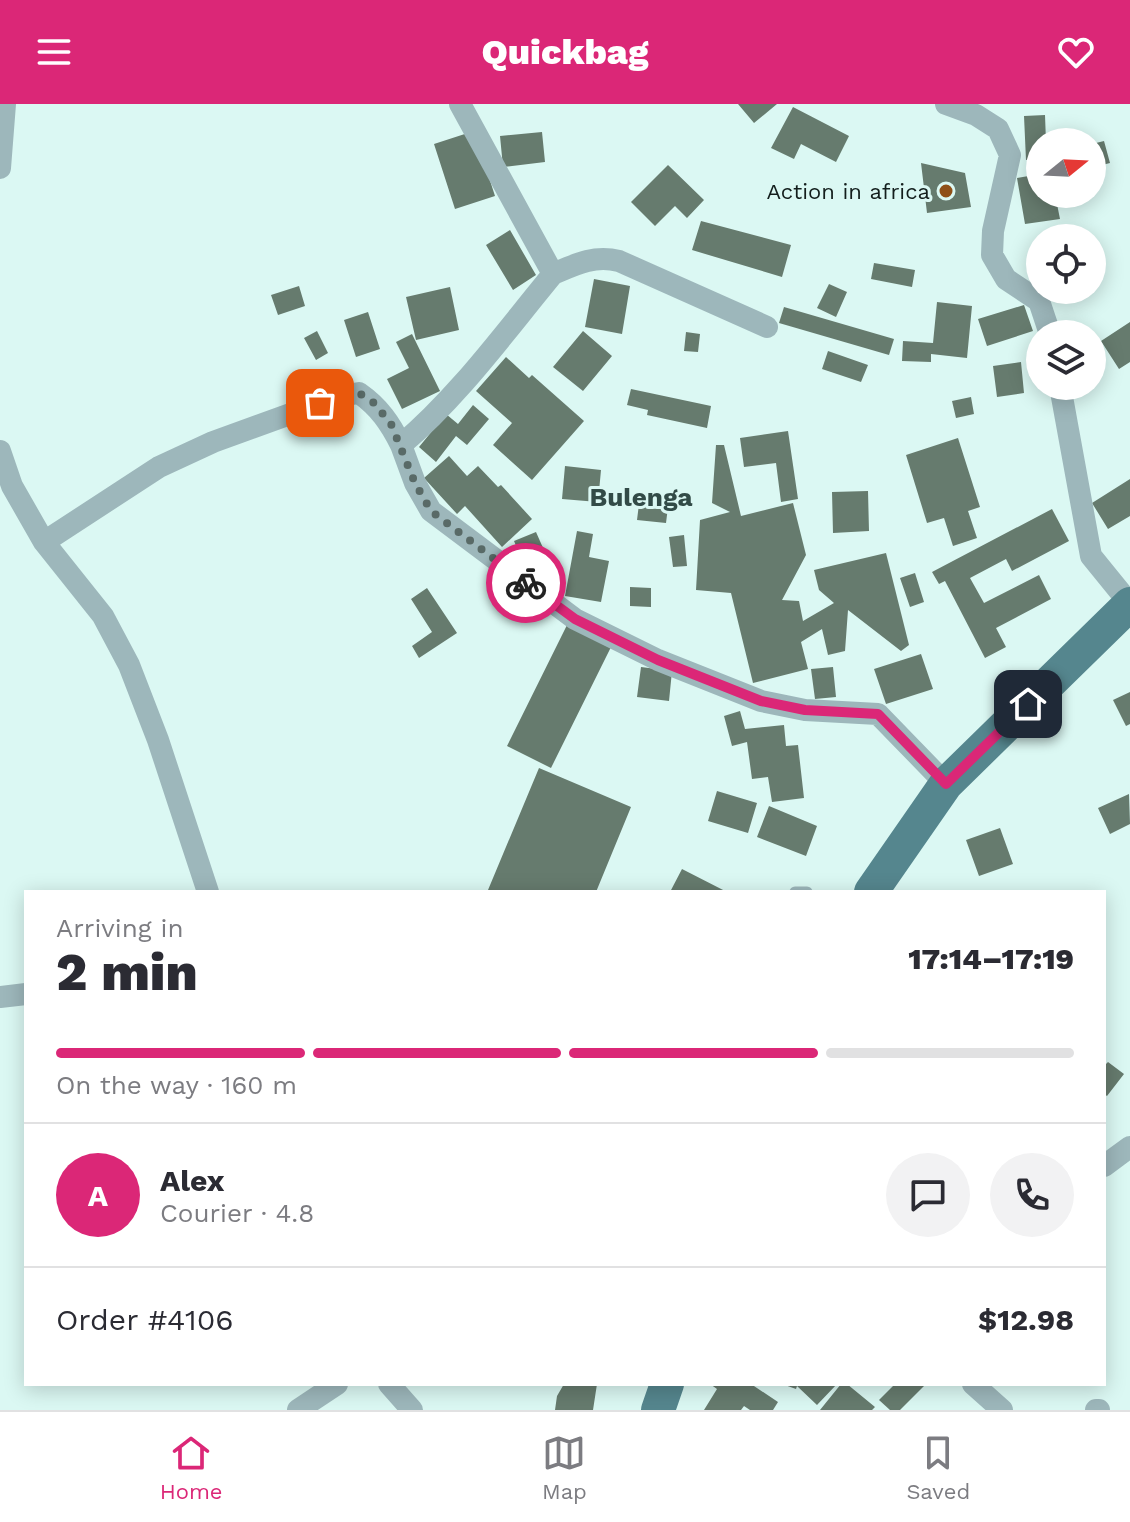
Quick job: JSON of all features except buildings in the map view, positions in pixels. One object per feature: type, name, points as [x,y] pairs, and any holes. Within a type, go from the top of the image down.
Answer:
[{"type":"main road","points":[[872,890],[946,784],[1130,604]]},
{"type":"main road","points":[[658,1410],[666,1386]]},
{"type":"street","points":[[0,168],[5,104]]},
{"type":"street","points":[[460,104],[553,274]]},
{"type":"street","points":[[946,104],[976,115],[998,129],[1010,155],[993,231],[992,255],[1006,279],[1039,301],[1045,320]]},
{"type":"street","points":[[401,445],[418,431],[488,353],[553,274],[586,260],[602,258],[619,261],[767,327]]},
{"type":"street","points":[[44,542],[159,467],[213,442],[340,396],[359,393],[374,403],[391,424],[415,483],[431,511],[575,619],[658,660],[761,701],[805,710],[878,714],[946,784]]},
{"type":"street","points":[[1063,400],[1091,556],[1130,604]]},
{"type":"street","points":[[0,451],[12,486],[44,542],[103,616],[129,665],[158,740],[207,890]]},
{"type":"street","points":[[0,997],[24,994]]},
{"type":"street","points":[[1106,1165],[1130,1147]]},
{"type":"street","points":[[298,1410],[334,1386]]},
{"type":"street","points":[[391,1386],[412,1410]]},
{"type":"street","points":[[975,1386],[1002,1410]]},
{"type":"way so far","points":[[320,403],[359,393],[374,403],[391,424],[415,483],[431,511],[526,583]]},
{"type":"place","name":"Action in africa","points":[[946,191]]},
{"type":"district","name":"Bulenga","points":[[641,497]]},
{"type":"route","points":[[526,583],[575,619],[658,660],[761,701],[805,710],[878,714],[946,784],[1028,704]]}]
